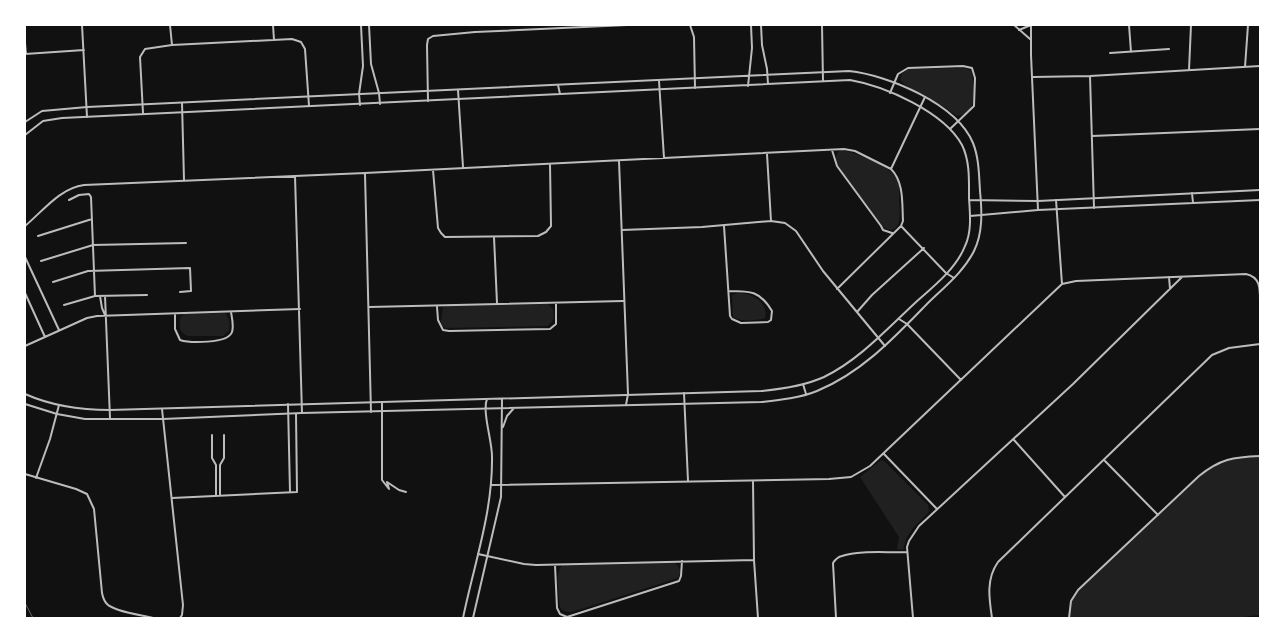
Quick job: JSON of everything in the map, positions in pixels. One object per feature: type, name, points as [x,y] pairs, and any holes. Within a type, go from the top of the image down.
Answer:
[{"type":"street","points":[[82,25],[87,117]]},
{"type":"street","points":[[170,25],[172,45]]},
{"type":"street","points":[[273,25],[274,40]]},
{"type":"street","points":[[360,105],[359,94],[363,66],[361,25]]},
{"type":"street","points":[[369,25],[371,64],[380,104]]},
{"type":"street","points":[[528,25],[529,30]]},
{"type":"street","points":[[428,101],[427,45],[430,37],[475,32],[627,25]]},
{"type":"street","points":[[690,25],[694,37],[695,88]]},
{"type":"street","points":[[748,86],[752,48],[751,25]]},
{"type":"street","points":[[761,25],[768,85]]},
{"type":"street","points":[[822,25],[823,81]]},
{"type":"street","points":[[1014,25],[1030,39]]},
{"type":"street","points":[[1019,30],[1031,25],[1030,39],[1038,210]]},
{"type":"street","points":[[1129,25],[1131,52]]},
{"type":"street","points":[[1189,70],[1191,25]]},
{"type":"street","points":[[1245,67],[1248,25]]},
{"type":"street","points":[[143,114],[141,53],[149,47],[274,40],[295,40],[304,45],[306,49],[309,106]]},
{"type":"street","points":[[25,43],[25,54],[84,50]]},
{"type":"street","points":[[1110,53],[1169,49]]},
{"type":"street","points":[[890,93],[898,74],[908,68],[963,66],[972,68],[975,78],[974,106],[950,129]]},
{"type":"street","points":[[1033,77],[1090,76],[1260,66]]},
{"type":"street","points":[[25,122],[46,110],[87,107],[822,72],[859,72],[906,87],[941,107],[958,121],[968,135],[976,152],[981,201],[980,230],[975,250],[962,270],[954,278],[885,346],[865,363],[836,383],[806,394],[781,400],[486,410],[302,413],[163,419],[85,419],[57,414],[25,404]]},
{"type":"street","points":[[1090,76],[1094,208]]},
{"type":"street","points":[[25,135],[46,120],[87,117],[850,80],[862,82],[920,107],[950,129],[966,154],[970,200],[966,246],[958,260],[946,273],[878,338],[838,369],[825,376],[784,389],[110,410],[79,409],[25,394]]},
{"type":"street","points":[[658,81],[664,158]]},
{"type":"street","points":[[558,85],[560,94]]},
{"type":"street","points":[[458,90],[463,168]]},
{"type":"street","points":[[891,169],[925,97]]},
{"type":"street","points":[[182,103],[184,181]]},
{"type":"street","points":[[1092,136],[1260,129]]},
{"type":"street","points":[[831,149],[837,166],[853,189],[880,226],[892,234]]},
{"type":"street","points":[[25,226],[63,193],[77,186],[849,149],[891,169],[895,173],[900,183],[903,221],[901,226],[837,289]]},
{"type":"street","points":[[766,154],[771,221]]},
{"type":"street","points":[[619,161],[628,394],[626,405]]},
{"type":"street","points":[[433,170],[438,228],[445,237],[538,236],[549,230],[551,222],[550,164]]},
{"type":"street","points":[[365,173],[371,412]]},
{"type":"street","points":[[295,176],[302,413]]},
{"type":"street","points":[[970,200],[1056,200],[1260,190]]},
{"type":"street","points":[[1192,193],[1193,203]]},
{"type":"street","points":[[69,200],[79,195],[91,195],[95,296]]},
{"type":"street","points":[[1056,200],[1062,284]]},
{"type":"street","points":[[970,216],[1038,210],[1260,200]]},
{"type":"street","points":[[38,236],[92,218]]},
{"type":"street","points":[[622,230],[771,221],[785,223],[793,228],[837,289],[885,346]]},
{"type":"street","points":[[724,225],[730,316],[733,321],[768,322],[771,320],[772,311],[758,294],[746,291],[729,292]]},
{"type":"street","points":[[901,226],[946,273],[954,278]]},
{"type":"street","points":[[494,237],[497,304]]},
{"type":"street","points":[[41,261],[93,245],[186,243]]},
{"type":"street","points":[[856,313],[872,295],[924,248]]},
{"type":"street","points":[[25,257],[60,331]]},
{"type":"street","points":[[53,282],[94,270],[190,268],[191,291],[180,292]]},
{"type":"street","points":[[491,485],[829,479],[851,476],[862,472],[884,454],[1062,284],[1076,281],[1235,274],[1251,275],[1260,286],[1260,300]]},
{"type":"street","points":[[913,618],[907,552],[909,541],[914,533],[937,509],[1014,440],[1182,276]]},
{"type":"street","points":[[1170,277],[1170,289]]},
{"type":"street","points":[[25,293],[45,337]]},
{"type":"street","points":[[64,305],[95,296],[147,295]]},
{"type":"street","points":[[100,296],[105,316]]},
{"type":"street","points":[[105,296],[110,419]]},
{"type":"street","points":[[368,307],[623,300]]},
{"type":"street","points":[[437,306],[439,324],[443,330],[550,329],[556,324],[556,303]]},
{"type":"street","points":[[25,346],[93,317],[300,309]]},
{"type":"street","points":[[175,315],[175,329],[180,340],[185,342],[210,341],[222,340],[229,336],[232,329],[231,312]]},
{"type":"street","points":[[899,319],[907,324],[961,380]]},
{"type":"street","points":[[992,618],[989,585],[993,568],[998,562],[1212,355],[1229,348],[1260,344]]},
{"type":"street","points":[[803,384],[806,394]]},
{"type":"street","points":[[684,393],[688,481]]},
{"type":"street","points":[[473,618],[499,510],[502,485],[502,398]]},
{"type":"street","points":[[463,618],[488,508],[491,485],[492,446],[486,410],[488,399]]},
{"type":"street","points":[[382,402],[382,480],[388,489],[387,482],[406,492]]},
{"type":"street","points":[[288,404],[290,492]]},
{"type":"street","points":[[36,478],[59,405]]},
{"type":"street","points":[[502,429],[514,408]]},
{"type":"street","points":[[162,409],[183,605],[180,618]]},
{"type":"street","points":[[172,498],[297,492],[296,414]]},
{"type":"street","points":[[212,435],[213,461],[216,465],[216,496]]},
{"type":"street","points":[[220,495],[220,465],[224,458],[224,435]]},
{"type":"street","points":[[1014,440],[1065,497]]},
{"type":"street","points":[[884,454],[937,509]]},
{"type":"street","points":[[1069,618],[1070,606],[1075,594],[1199,476],[1216,464],[1229,458],[1260,456]]},
{"type":"street","points":[[1105,460],[1158,515]]},
{"type":"street","points":[[25,474],[85,492],[90,498],[94,509],[104,601],[118,609],[153,618]]},
{"type":"street","points":[[752,480],[758,618]]},
{"type":"street","points":[[836,618],[833,563],[836,558],[857,554],[907,552]]},
{"type":"street","points":[[478,554],[524,564],[754,560]]},
{"type":"street","points":[[555,564],[557,608],[560,614],[567,616],[679,581],[682,561]]},
{"type":"lane","points":[[25,604],[33,618]]},
{"type":"shaded area","points":[[965,68],[971,71],[974,84],[974,98],[969,110],[957,116],[905,85],[900,80],[902,74],[908,69]]},
{"type":"shaded area","points":[[840,150],[881,165],[894,175],[899,185],[900,217],[897,227],[889,230],[882,227],[838,166],[836,158]]},
{"type":"shaded area","points":[[738,293],[753,297],[762,303],[766,312],[765,318],[749,321],[733,317],[732,295]]},
{"type":"shaded area","points":[[548,304],[553,309],[554,317],[553,321],[547,326],[446,328],[442,326],[441,321],[443,307],[449,306]]},
{"type":"shaded area","points":[[225,313],[229,319],[229,331],[223,336],[188,336],[180,329],[180,318],[184,314]]},
{"type":"shaded area","points":[[1260,456],[1260,615],[1235,618],[1068,618],[1073,596],[1209,468],[1228,459]]},
{"type":"shaded area","points":[[881,460],[928,505],[929,512],[913,528],[907,537],[903,550],[897,549],[899,537],[860,477]]},
{"type":"shaded area","points":[[672,561],[679,568],[678,578],[572,612],[564,611],[560,607],[558,575],[562,565]]}]
